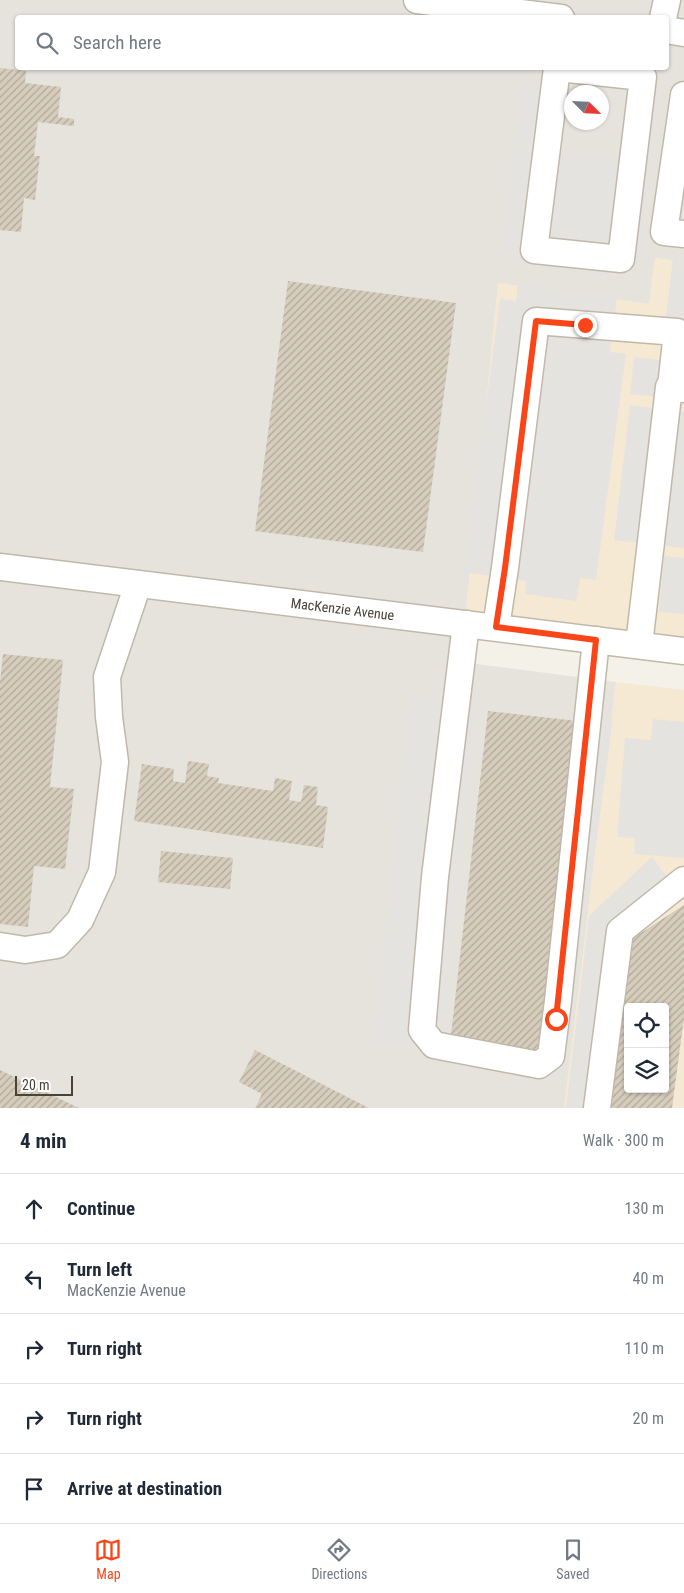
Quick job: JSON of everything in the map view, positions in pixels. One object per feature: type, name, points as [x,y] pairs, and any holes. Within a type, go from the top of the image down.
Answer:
[{"type":"street","points":[[417,0],[513,6],[549,15]]},
{"type":"street","points":[[664,15],[667,0]]},
{"type":"street","points":[[669,30],[684,32]]},
{"type":"street","points":[[558,70],[534,250],[621,259],[643,77],[577,70]]},
{"type":"street","points":[[684,95],[664,232],[684,234]]},
{"type":"street","points":[[496,627],[536,321],[677,332],[678,388],[668,387],[639,645]]},
{"type":"street","name":"MacKenzie Avenue","points":[[0,567],[684,651]]},
{"type":"street","points":[[0,946],[25,950],[57,945],[80,920],[102,872],[115,762],[109,717],[107,677],[138,584]]},
{"type":"street","points":[[466,624],[434,877],[422,1030],[434,1045],[539,1065],[550,1056],[558,1001],[596,640]]},
{"type":"street","points":[[597,1108],[620,931],[684,880]]},
{"type":"shaded area","points":[[0,0],[684,0],[684,262],[655,258],[649,304],[498,283],[461,662],[616,682],[564,1108],[0,1108]]},
{"type":"shaded area","points":[[521,80],[560,84],[553,152],[627,160],[634,97],[658,100],[639,264],[617,262],[615,275],[521,264],[523,251],[502,248]]},
{"type":"shaded area","points":[[673,257],[684,258],[684,400],[630,394],[634,357],[661,360]]},
{"type":"shaded area","points":[[655,258],[684,262],[684,640],[466,612],[498,283],[649,304]]},
{"type":"shaded area","points":[[518,285],[617,298],[610,352],[626,354],[596,580],[580,578],[576,601],[525,594],[526,581],[464,572],[500,299],[516,301]]},
{"type":"shaded area","points":[[630,405],[684,412],[684,548],[614,540]]},
{"type":"shaded area","points":[[664,556],[684,558],[684,614],[659,612]]},
{"type":"shaded area","points":[[616,682],[684,690],[684,1108],[564,1108]]},
{"type":"shaded area","points":[[410,696],[478,703],[441,1048],[374,1041]]},
{"type":"shaded area","points":[[595,716],[613,718],[565,1076],[547,1074]]},
{"type":"shaded area","points":[[653,719],[684,722],[684,858],[634,854],[635,838],[617,837],[625,738],[651,740]]},
{"type":"shaded area","points":[[652,857],[674,886],[630,926],[605,1108],[566,1108],[589,916]]},
{"type":"building","points":[[0,68],[26,71],[25,83],[61,87],[58,117],[74,119],[74,126],[38,122],[34,156],[40,156],[35,200],[24,198],[21,232],[0,230]]},
{"type":"building","points":[[288,281],[456,303],[423,552],[255,531]]},
{"type":"building","points":[[3,654],[63,660],[50,787],[74,789],[65,869],[34,866],[28,927],[0,924],[0,682]]},
{"type":"building","points":[[488,711],[577,721],[539,1053],[450,1044]]},
{"type":"building","points":[[188,761],[209,764],[207,776],[219,778],[218,783],[273,791],[275,778],[292,781],[289,800],[301,802],[304,785],[318,787],[316,805],[328,807],[323,848],[134,821],[142,764],[174,769],[173,781],[185,783]]},
{"type":"building","points":[[161,851],[233,858],[230,889],[158,882]]},
{"type":"building","points":[[684,905],[684,1018],[672,1108],[608,1108],[630,940]]},
{"type":"building","points":[[255,1050],[369,1108],[255,1108],[262,1094],[239,1082]]},
{"type":"building","points":[[0,1070],[79,1108],[0,1108]]},
{"type":"route","points":[[556,1019],[596,640],[496,627],[536,321],[585,325]]}]
